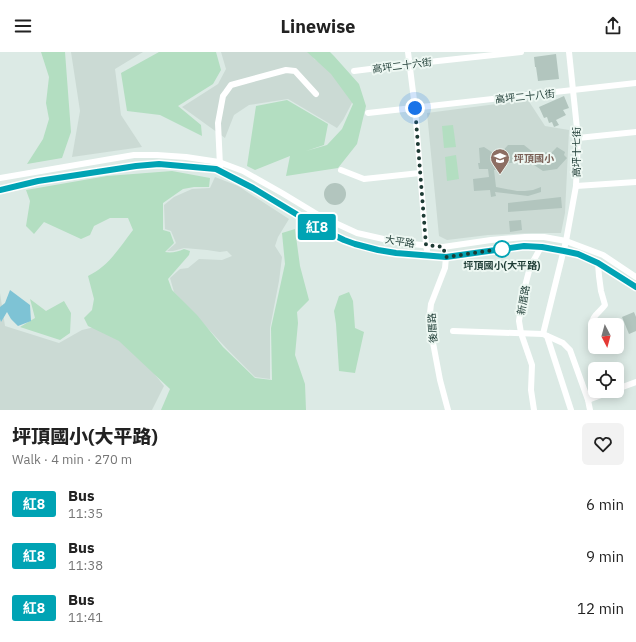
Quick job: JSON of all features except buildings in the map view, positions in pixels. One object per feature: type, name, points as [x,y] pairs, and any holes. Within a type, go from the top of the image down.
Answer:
[{"type":"street","points":[[408,52],[415,108],[428,256]]},
{"type":"street","name":"高坪二十六街","points":[[354,71],[521,52]]},
{"type":"street","name":"高坪十七街","points":[[564,251],[576,186],[578,138],[569,52]]},
{"type":"street","points":[[0,190],[38,181],[136,166],[159,164],[218,170],[220,162],[218,124],[223,96],[231,85],[286,70],[291,70],[295,71],[316,94]]},
{"type":"street","name":"高坪二十八街","points":[[368,113],[636,83]]},
{"type":"street","points":[[578,138],[636,132]]},
{"type":"street","points":[[0,178],[134,155],[186,157],[220,162]]},
{"type":"street","name":"大平路","points":[[220,162],[243,171],[320,216],[357,233],[401,243],[443,247],[491,240],[544,237],[566,241],[603,255],[636,277]]},
{"type":"street","name":"大平路","points":[[218,170],[253,188],[321,229],[344,240],[378,250],[446,257],[524,246],[542,247],[578,254],[598,263],[636,287]]},
{"type":"street","points":[[342,170],[364,179],[420,173]]},
{"type":"street","points":[[576,186],[636,182]]},
{"type":"street","name":"後厝路","points":[[443,247],[446,257],[445,268],[431,304],[430,313],[431,332],[440,380],[448,410]]},
{"type":"street","name":"新厝路","points":[[534,410],[531,390],[532,365],[521,333],[519,321],[523,294],[530,267],[542,247]]},
{"type":"street","points":[[564,251],[545,335],[571,410]]},
{"type":"street","points":[[593,318],[605,305],[601,291],[598,263]]},
{"type":"street","points":[[453,330],[545,335],[563,343],[570,350],[588,400],[590,410]]},
{"type":"street","points":[[624,386],[636,382]]},
{"type":"street","points":[[588,400],[593,398]]},
{"type":"shaded area","points":[[71,52],[143,52],[115,69],[121,115],[142,147],[72,157],[80,111]]},
{"type":"shaded area","points":[[221,52],[312,52],[314,59],[327,67],[353,101],[337,128],[288,99],[249,105],[234,115],[225,138],[182,107],[218,84],[226,69]]},
{"type":"shaded area","name":"坪頂國小","points":[[528,100],[545,126],[569,130],[565,213],[561,233],[488,235],[447,240],[439,236],[427,113]]},
{"type":"shaded area","points":[[215,177],[238,186],[289,219],[278,237],[275,246],[282,257],[270,328],[270,379],[255,377],[228,350],[174,292],[170,278],[180,269],[188,268],[199,259],[222,260],[232,256],[227,251],[220,252],[184,248],[167,251],[176,243],[171,231],[165,229],[164,205],[174,197],[192,189],[210,188]]},
{"type":"shaded area","points":[[0,293],[5,326],[59,343],[82,330],[116,322],[164,386],[152,410],[0,410]]},
{"type":"green space","points":[[41,52],[65,52],[71,132],[62,158],[27,164],[43,139],[49,119],[46,103],[49,77]]},
{"type":"green space","points":[[159,52],[216,52],[221,70],[213,84],[178,106],[201,125],[202,136],[160,115],[127,111],[121,73]]},
{"type":"green space","points":[[307,52],[330,52],[359,84],[366,106],[357,144],[338,168],[286,176],[290,156],[255,170],[247,166],[256,106],[287,100],[328,124],[324,145],[306,151],[327,145],[342,129],[353,104],[331,74]]},
{"type":"green space","points":[[453,125],[456,147],[444,148],[442,126]]},
{"type":"green space","points":[[456,155],[459,179],[447,181],[445,157]]},
{"type":"green space","points":[[172,171],[210,178],[209,187],[183,189],[163,203],[163,230],[170,232],[174,243],[165,252],[174,252],[184,249],[190,251],[189,255],[168,279],[172,290],[197,315],[223,347],[255,378],[272,380],[271,328],[285,264],[282,233],[295,229],[300,266],[309,300],[297,312],[298,323],[295,355],[305,384],[306,410],[161,410],[170,389],[119,341],[88,326],[84,318],[92,310],[94,299],[88,276],[108,262],[133,230],[128,218],[110,218],[94,226],[90,235],[81,239],[44,222],[34,234],[26,226],[30,201],[26,190],[107,176]]},
{"type":"green space","points":[[349,292],[353,301],[355,328],[364,332],[355,373],[339,371],[334,311],[339,296]]},
{"type":"green space","points":[[30,299],[46,311],[64,301],[71,313],[70,333],[60,340],[20,327],[35,318]]},
{"type":"water","points":[[10,290],[30,305],[31,321],[18,326],[7,312],[1,322],[0,307],[5,303]]},
{"type":"bus line","name":"紅8","points":[[0,190],[38,181],[136,166],[159,164],[216,169],[253,188],[321,229],[355,244],[396,253],[446,257],[524,246],[542,247],[578,254],[598,263],[636,287]]},
{"type":"place","name":"坪頂國小","points":[[500,175]]},
{"type":"place","name":"坪頂國小(大平路)","points":[[502,249]]},
{"type":"route","points":[[415,108],[426,245],[443,247],[446,257],[502,249]]}]
